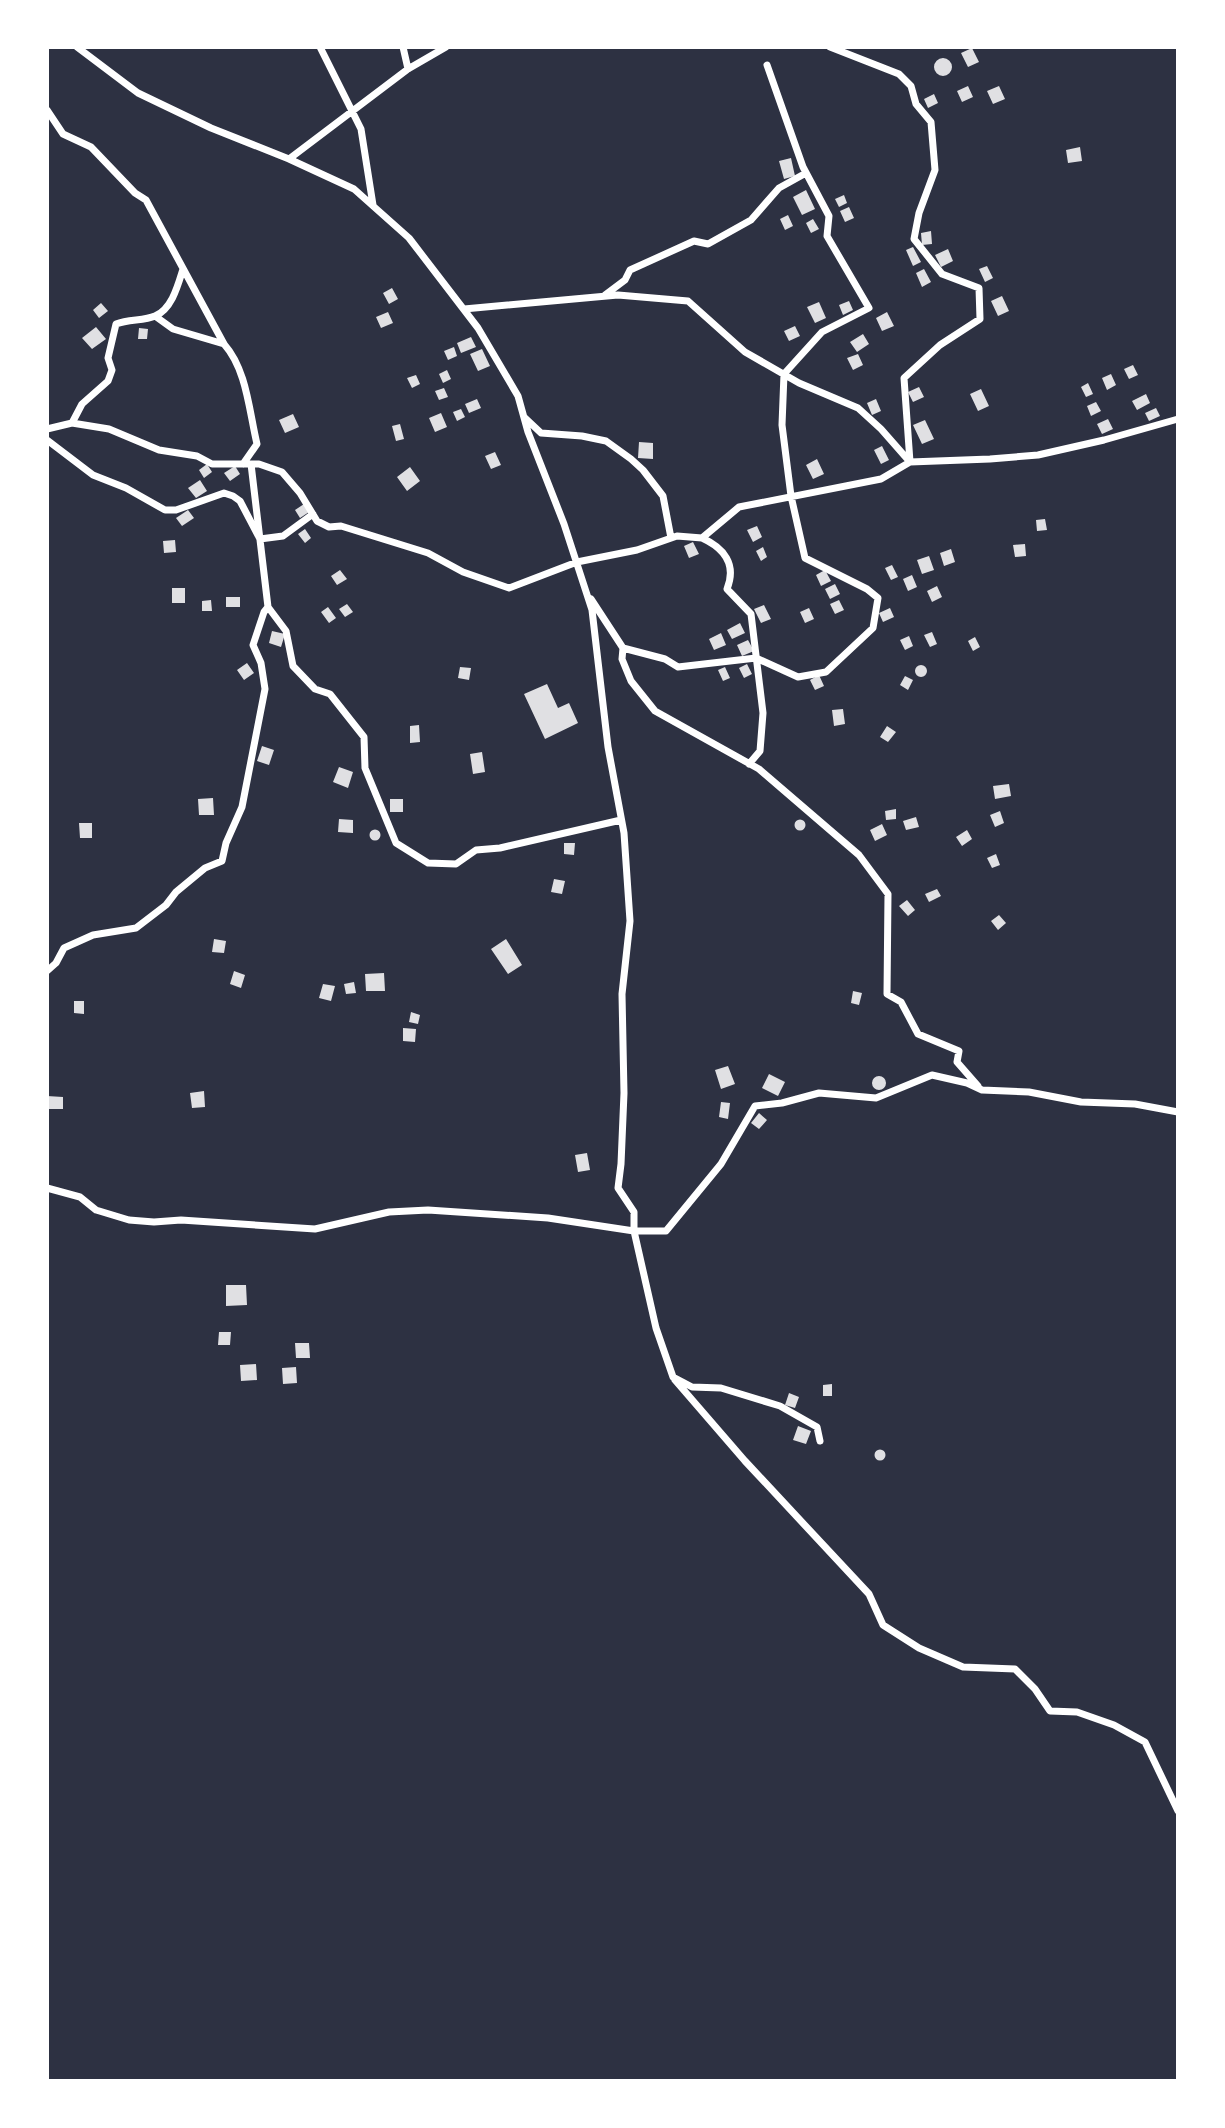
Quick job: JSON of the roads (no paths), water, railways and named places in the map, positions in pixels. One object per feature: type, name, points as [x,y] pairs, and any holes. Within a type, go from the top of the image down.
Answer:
[{"type":"street","points":[[77,47],[138,93],[211,128],[355,189],[409,238],[478,328],[518,396],[592,610],[608,747],[621,820],[630,921],[622,994],[624,1093],[618,1188],[634,1212],[634,1231],[656,1328],[673,1377],[745,1461],[869,1594],[883,1625],[919,1648],[963,1667],[1015,1670],[1035,1689],[1050,1711],[1077,1713],[1114,1725],[1145,1742],[1178,1811]]},
{"type":"street","points":[[320,47],[361,129],[373,205]]},
{"type":"street","points":[[403,47],[408,69]]},
{"type":"street","points":[[289,159],[408,69],[446,47]]},
{"type":"street","points":[[830,47],[899,74],[911,86],[916,104],[931,122],[934,170],[919,213],[914,239],[942,274],[979,288],[980,319],[940,345],[904,378],[910,462]]},
{"type":"street","points":[[623,648],[665,659],[678,667],[756,658],[798,677],[826,672],[873,628],[878,598],[805,558],[791,496],[782,425],[784,374],[822,332],[869,308],[827,236],[829,216],[806,173],[767,65]]},
{"type":"street","points":[[47,110],[63,134],[91,147],[135,193],[146,200],[223,344],[231,352],[243,375],[257,444],[247,464],[268,607],[286,631],[293,666],[316,690],[330,694],[364,737],[365,768],[396,843],[428,863],[456,864],[476,850],[500,848],[621,820]]},
{"type":"street","points":[[605,295],[625,280],[630,270],[694,241],[708,244],[751,220],[779,188],[806,173]]},
{"type":"street","points":[[72,424],[82,404],[108,381],[112,370],[108,358],[116,324],[155,316],[173,299],[184,269]]},
{"type":"street","points":[[464,309],[605,295],[688,300],[745,352],[784,374],[858,408],[910,462]]},
{"type":"street","points":[[155,316],[173,329],[223,344]]},
{"type":"street","points":[[524,417],[541,433],[606,441],[631,459],[663,496],[671,538]]},
{"type":"street","points":[[702,538],[738,507],[881,479],[910,462],[1038,455],[1178,419]]},
{"type":"street","points":[[47,429],[72,424],[109,429],[159,450],[197,456],[212,464],[259,464],[282,472],[300,493],[317,521],[330,527],[341,526],[428,553],[463,572],[509,588],[577,562],[636,550],[677,536],[702,538],[727,555],[731,578],[727,589],[751,614],[763,713],[763,735],[760,751],[749,764]]},
{"type":"street","points":[[47,440],[93,475],[126,488],[165,510],[176,510],[224,493],[233,496],[240,502],[260,539]]},
{"type":"street","points":[[260,539],[283,536],[313,514]]},
{"type":"street","points":[[585,589],[623,648],[622,659],[631,681],[655,711],[759,769],[859,855],[888,894],[887,994],[901,1002],[918,1034],[958,1051],[957,1062],[982,1090]]},
{"type":"street","points":[[47,971],[57,963],[64,948],[93,935],[136,928],[166,905],[176,892],[205,868],[222,861],[226,843],[242,807],[265,690],[261,663],[253,645],[268,607]]},
{"type":"street","points":[[47,1188],[80,1197],[96,1210],[142,1221],[181,1220],[315,1229],[389,1212],[428,1210],[548,1218],[634,1231],[666,1231],[721,1164],[755,1106],[782,1103],[820,1093],[876,1098],[932,1075],[967,1083],[982,1090],[1029,1092],[1081,1102],[1135,1104],[1178,1112]]},
{"type":"street","points":[[673,1377],[692,1387],[721,1388],[779,1406],[817,1427],[820,1441]]}]
